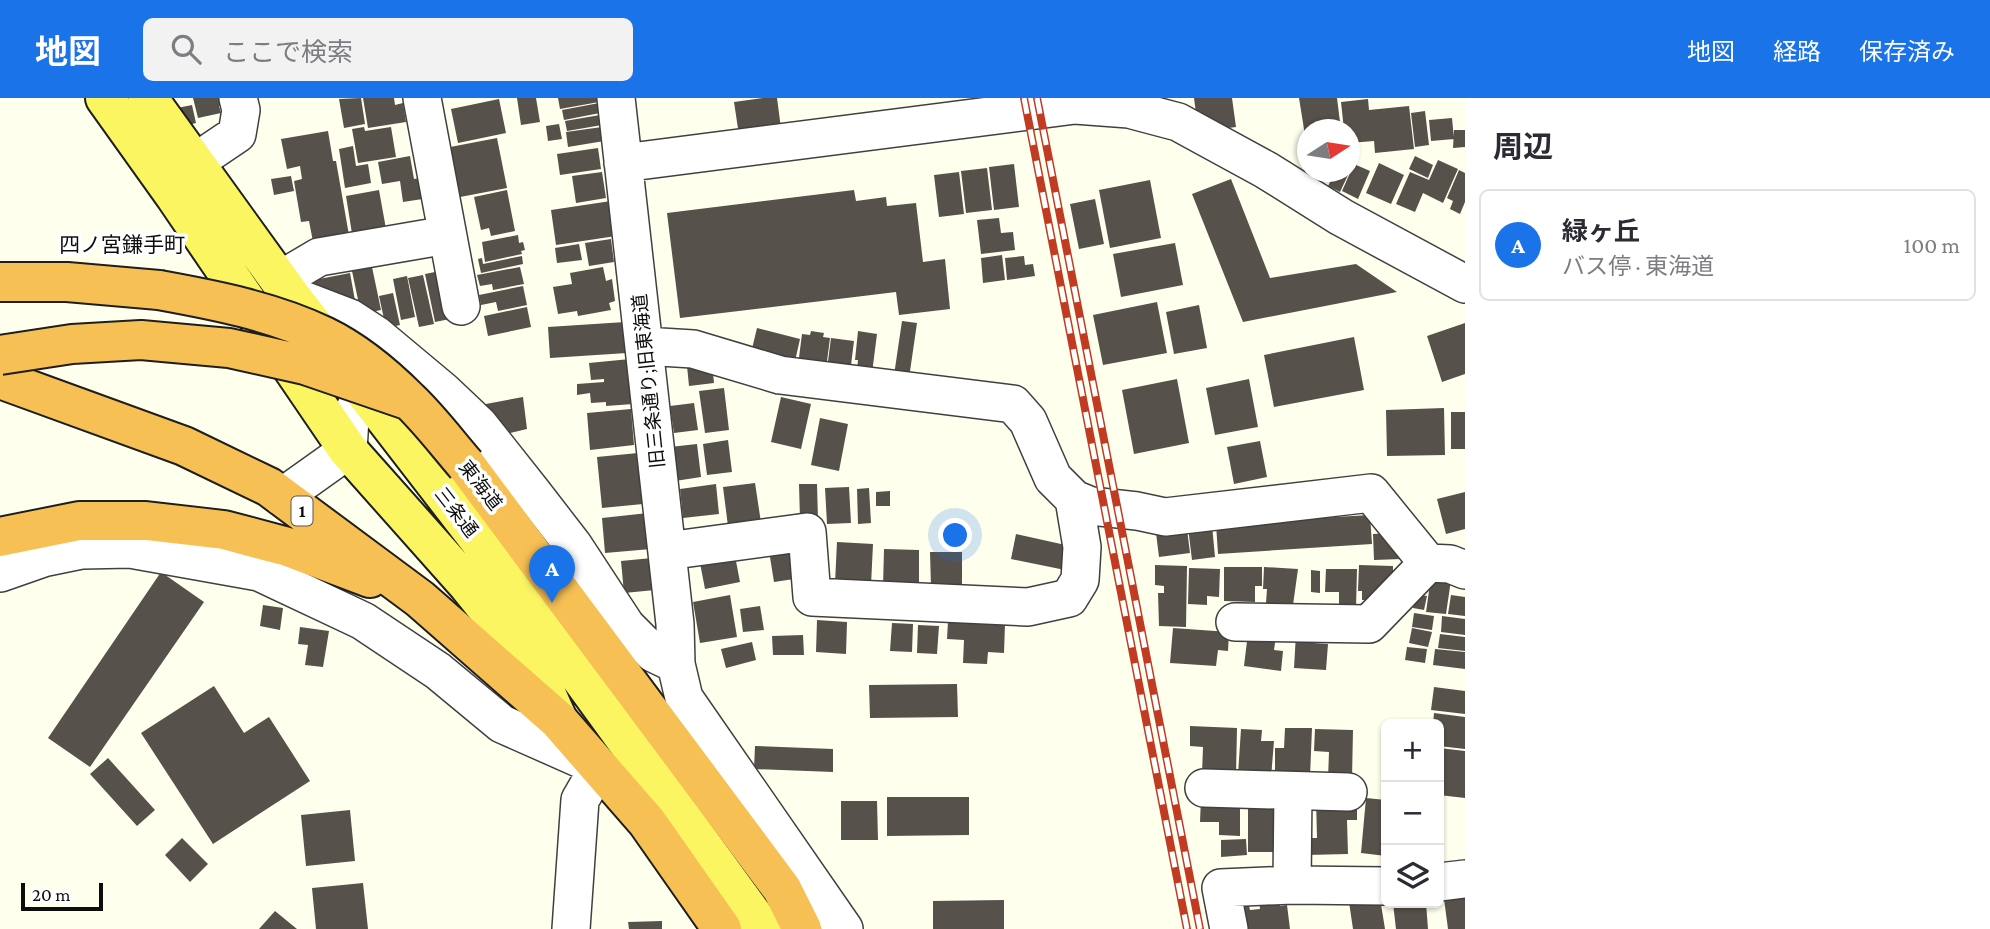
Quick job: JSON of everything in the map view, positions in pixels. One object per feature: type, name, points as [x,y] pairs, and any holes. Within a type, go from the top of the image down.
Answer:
[{"type":"highway","name":"東海道","points":[[0,282],[67,282],[159,290],[212,300],[283,319],[325,336],[368,364],[410,401],[466,465],[782,889],[802,929]]},
{"type":"highway","points":[[0,355],[72,344],[141,340],[229,348],[305,365],[410,401]]},
{"type":"highway","name":"1","points":[[0,379],[184,446],[269,487],[420,599],[558,720],[646,822],[722,929]]},
{"type":"highway","points":[[0,537],[79,521],[146,521],[224,530],[288,547],[420,599]]},
{"type":"highway","points":[[782,889],[816,929]]},
{"type":"main road","name":"三条通","points":[[105,98],[348,450],[468,585],[535,668],[558,720]]},
{"type":"main road","name":"三条通","points":[[148,98],[285,287],[509,579],[763,929]]},
{"type":"street","points":[[196,166],[197,161],[237,134],[241,110],[238,98]]},
{"type":"street","points":[[422,98],[461,306]]},
{"type":"street","name":"旧三条通り;旧東海道","points":[[616,98],[680,681]]},
{"type":"street","points":[[623,163],[1075,105],[1135,103],[1178,121],[1266,170],[1341,217],[1465,284]]},
{"type":"street","points":[[447,235],[319,257],[285,287],[350,318],[368,330],[452,399],[479,425],[573,545],[625,626],[680,681],[844,929]]},
{"type":"street","points":[[643,346],[693,349],[780,375],[1013,404],[1028,421],[1053,478],[1074,499],[1091,506],[1165,517],[1371,493],[1428,563],[1450,564],[1465,570]]},
{"type":"street","points":[[282,497],[348,450],[350,418],[364,392]]},
{"type":"street","points":[[667,551],[807,532],[811,597],[1028,607],[1069,598],[1080,580],[1082,547],[1074,499]]},
{"type":"street","points":[[0,573],[43,558],[82,550],[130,549],[259,572],[363,621],[438,671],[502,724],[599,767],[580,800],[571,929]]},
{"type":"street","points":[[1235,622],[1369,624],[1428,563]]},
{"type":"street","points":[[1204,788],[1348,792]]},
{"type":"street","points":[[1292,885],[1293,791]]},
{"type":"street","points":[[1444,881],[1465,879]]},
{"type":"street","points":[[1229,929],[1221,888],[1381,886]]},
{"type":"building","points":[[193,98],[224,98],[225,105],[219,106],[221,113],[198,118]]},
{"type":"building","points":[[361,98],[365,124],[344,128],[339,99]]},
{"type":"building","points":[[363,98],[394,98],[395,105],[403,103],[406,122],[368,128]]},
{"type":"building","points":[[517,98],[536,98],[540,122],[521,125]]},
{"type":"building","points":[[558,98],[598,98],[599,102],[560,109]]},
{"type":"building","points":[[777,98],[782,136],[740,142],[734,102]]},
{"type":"building","points":[[1194,98],[1232,98],[1236,127],[1213,130],[1197,121]]},
{"type":"building","points":[[1299,98],[1337,98],[1340,119],[1302,119]]},
{"type":"building","points":[[499,99],[506,133],[458,143],[451,109]]},
{"type":"building","points":[[1368,99],[1369,110],[1409,106],[1414,149],[1375,153],[1374,141],[1360,142],[1360,119],[1343,119],[1341,102]]},
{"type":"building","points":[[599,103],[600,113],[564,120],[562,110]]},
{"type":"building","points":[[192,105],[196,123],[181,127],[177,108]]},
{"type":"building","points":[[1425,111],[1429,145],[1415,147],[1411,113]]},
{"type":"building","points":[[600,115],[602,125],[567,131],[565,121]]},
{"type":"building","points":[[1452,118],[1454,139],[1431,141],[1429,120]]},
{"type":"building","points":[[559,124],[562,139],[548,141],[546,126]]},
{"type":"building","points":[[364,127],[365,131],[391,127],[396,157],[358,163],[352,129]]},
{"type":"building","points":[[602,127],[604,141],[568,147],[566,132]]},
{"type":"building","points":[[1454,130],[1465,130],[1465,147],[1453,148]]},
{"type":"building","points":[[328,131],[350,241],[314,247],[309,221],[301,222],[294,181],[302,179],[300,166],[287,169],[281,139]]},
{"type":"building","points":[[497,138],[507,188],[455,198],[445,148]]},
{"type":"building","points":[[353,146],[356,166],[368,164],[371,183],[345,188],[339,149]]},
{"type":"building","points":[[598,148],[601,169],[560,175],[557,154]]},
{"type":"building","points":[[410,156],[414,179],[425,177],[429,198],[403,202],[400,181],[382,184],[378,162]]},
{"type":"building","points":[[1415,156],[1433,165],[1428,178],[1409,169]]},
{"type":"building","points":[[1438,160],[1458,169],[1443,203],[1423,193],[1415,212],[1396,204],[1410,172],[1429,180]]},
{"type":"building","points":[[1379,163],[1404,175],[1391,204],[1366,193]]},
{"type":"building","points":[[1014,164],[1019,207],[994,210],[989,167]]},
{"type":"building","points":[[1360,167],[1370,171],[1358,199],[1342,191],[1346,182],[1360,182]]},
{"type":"building","points":[[987,168],[992,210],[966,213],[961,171]]},
{"type":"building","points":[[1459,170],[1465,173],[1465,202],[1460,214],[1450,209],[1453,201],[1447,198]]},
{"type":"building","points":[[602,172],[606,198],[576,203],[572,176]]},
{"type":"building","points":[[959,172],[964,214],[939,217],[934,175]]},
{"type":"building","points":[[291,176],[294,191],[274,195],[271,179]]},
{"type":"building","points":[[1231,179],[1270,278],[1356,264],[1397,292],[1243,322],[1192,194]]},
{"type":"building","points":[[1150,180],[1161,238],[1110,248],[1099,190]]},
{"type":"building","points":[[1330,182],[1345,182],[1340,192],[1328,186]]},
{"type":"building","points":[[379,190],[388,240],[354,246],[346,196]]},
{"type":"building","points":[[507,190],[515,231],[491,236],[489,228],[481,230],[474,197]]},
{"type":"building","points":[[854,190],[856,201],[886,197],[887,206],[916,203],[923,262],[945,259],[950,309],[899,315],[896,292],[680,318],[667,213]]},
{"type":"building","points":[[1095,199],[1104,244],[1079,249],[1070,204]]},
{"type":"building","points":[[611,201],[616,236],[556,245],[551,210]]},
{"type":"building","points":[[999,218],[1001,233],[1013,232],[1015,250],[981,254],[977,220]]},
{"type":"building","points":[[518,235],[519,243],[523,242],[525,250],[521,251],[522,254],[485,262],[482,242]]},
{"type":"building","points":[[611,239],[614,262],[589,266],[585,243]]},
{"type":"building","points":[[1175,243],[1183,285],[1121,297],[1113,254]]},
{"type":"building","points":[[579,244],[582,260],[557,263],[555,248]]},
{"type":"building","points":[[1002,255],[1005,280],[983,283],[981,258]]},
{"type":"building","points":[[522,256],[523,264],[481,273],[478,259],[482,258],[483,264]]},
{"type":"building","points":[[1024,256],[1025,265],[1033,264],[1035,276],[1007,280],[1005,258]]},
{"type":"building","points":[[372,267],[381,310],[361,314],[352,271]]},
{"type":"building","points":[[520,267],[524,284],[493,290],[492,284],[480,286],[477,275]]},
{"type":"building","points":[[603,267],[606,281],[612,279],[615,301],[609,303],[611,310],[578,316],[577,311],[558,314],[553,287],[572,284],[570,273]]},
{"type":"building","points":[[440,271],[450,319],[435,322],[425,274]]},
{"type":"building","points":[[350,273],[356,306],[317,293],[314,280]]},
{"type":"building","points":[[423,275],[434,324],[419,327],[408,278]]},
{"type":"building","points":[[407,276],[415,317],[401,320],[393,279]]},
{"type":"building","points":[[523,286],[527,305],[498,311],[496,302],[481,305],[479,295]]},
{"type":"building","points":[[393,293],[400,325],[386,328],[379,296]]},
{"type":"building","points":[[1157,302],[1167,353],[1103,365],[1093,315]]},
{"type":"building","points":[[1199,305],[1207,348],[1174,354],[1166,312]]},
{"type":"building","points":[[527,307],[531,327],[488,336],[484,316]]},
{"type":"building","points":[[902,321],[917,323],[908,385],[893,382]]},
{"type":"building","points":[[625,322],[627,353],[550,358],[548,327]]},
{"type":"building","points":[[1465,323],[1465,374],[1442,382],[1427,336]]},
{"type":"building","points":[[757,328],[800,339],[793,370],[750,357]]},
{"type":"building","points":[[811,331],[824,333],[823,337],[830,338],[825,377],[797,373],[802,334],[810,335]]},
{"type":"building","points":[[858,331],[877,334],[871,381],[856,380]]},
{"type":"building","points":[[1354,337],[1364,390],[1274,407],[1264,355]]},
{"type":"building","points":[[831,338],[854,341],[849,381],[826,377]]},
{"type":"building","points":[[630,359],[633,404],[606,406],[606,402],[591,403],[590,393],[577,395],[577,384],[604,382],[604,379],[591,380],[589,363]]},
{"type":"building","points":[[712,363],[714,383],[689,386],[687,366]]},
{"type":"building","points":[[1177,379],[1189,443],[1134,454],[1122,390]]},
{"type":"building","points":[[1249,379],[1258,427],[1215,435],[1206,388]]},
{"type":"building","points":[[724,388],[729,430],[705,433],[699,391]]},
{"type":"building","points":[[523,397],[527,429],[493,437],[475,406]]},
{"type":"building","points":[[781,397],[811,404],[801,449],[771,442]]},
{"type":"building","points":[[694,403],[698,430],[674,433],[670,406]]},
{"type":"building","points":[[1444,408],[1445,455],[1387,456],[1386,410]]},
{"type":"building","points":[[631,409],[634,445],[590,450],[587,413]]},
{"type":"building","points":[[1451,412],[1465,412],[1465,449],[1451,449]]},
{"type":"building","points":[[820,418],[848,424],[839,471],[811,465]]},
{"type":"building","points":[[728,440],[732,472],[707,475],[703,444]]},
{"type":"building","points":[[1260,441],[1267,477],[1234,484],[1227,447]]},
{"type":"building","points":[[697,444],[701,477],[675,481],[670,447]]},
{"type":"building","points":[[638,453],[643,504],[602,508],[597,457]]},
{"type":"building","points":[[755,483],[762,529],[729,534],[723,487]]},
{"type":"building","points":[[716,484],[719,514],[683,518],[680,489]]},
{"type":"building","points":[[799,484],[817,484],[818,520],[800,520]]},
{"type":"building","points":[[849,487],[851,523],[827,524],[825,488]]},
{"type":"building","points":[[869,488],[871,523],[858,524],[857,489]]},
{"type":"building","points":[[890,491],[890,506],[876,506],[876,492]]},
{"type":"building","points":[[1465,492],[1465,529],[1446,534],[1437,499]]},
{"type":"building","points":[[648,513],[651,549],[605,553],[602,518]]},
{"type":"building","points":[[1370,515],[1372,544],[1218,554],[1216,524]]},
{"type":"building","points":[[1186,521],[1190,553],[1159,557],[1155,525]]},
{"type":"building","points":[[1212,525],[1215,557],[1192,560],[1188,527]]},
{"type":"building","points":[[1391,533],[1401,559],[1374,560],[1373,534]]},
{"type":"building","points":[[1016,534],[1070,546],[1065,570],[1011,559]]},
{"type":"building","points":[[837,542],[873,544],[871,585],[835,583]]},
{"type":"building","points":[[796,547],[801,578],[774,582],[769,551]]},
{"type":"building","points":[[884,549],[919,550],[919,588],[883,587]]},
{"type":"building","points":[[930,552],[962,552],[962,586],[931,587]]},
{"type":"building","points":[[735,556],[740,582],[705,589],[700,563]]},
{"type":"building","points":[[652,558],[655,590],[624,593],[621,561]]},
{"type":"building","points":[[1155,565],[1187,566],[1186,627],[1159,626],[1158,593],[1164,593],[1164,586],[1155,585]]},
{"type":"building","points":[[1359,565],[1393,566],[1393,584],[1378,600],[1362,600],[1362,591],[1358,591]]},
{"type":"building","points":[[1224,567],[1262,567],[1262,586],[1255,586],[1255,602],[1224,601]]},
{"type":"building","points":[[1264,567],[1298,569],[1293,605],[1266,603],[1267,589],[1263,589]]},
{"type":"building","points":[[1189,568],[1220,569],[1219,597],[1207,596],[1207,605],[1188,604]]},
{"type":"building","points":[[1326,569],[1357,569],[1356,608],[1339,607],[1339,592],[1325,592]]},
{"type":"building","points":[[1311,570],[1320,571],[1320,593],[1311,592]]},
{"type":"building","points":[[161,572],[204,602],[90,767],[48,738]]},
{"type":"building","points":[[1431,577],[1451,580],[1446,614],[1426,612]]},
{"type":"building","points":[[1416,594],[1427,596],[1424,610],[1413,608]]},
{"type":"building","points":[[730,595],[737,637],[700,643],[693,602]]},
{"type":"building","points":[[1451,595],[1465,597],[1465,616],[1448,614]]},
{"type":"building","points":[[263,605],[283,608],[280,630],[260,626]]},
{"type":"building","points":[[760,606],[764,630],[743,632],[740,609]]},
{"type":"building","points":[[1414,613],[1434,616],[1432,630],[1412,627]]},
{"type":"building","points":[[1442,616],[1465,619],[1465,635],[1441,632]]},
{"type":"building","points":[[817,620],[847,622],[846,654],[816,652]]},
{"type":"building","points":[[948,621],[1005,624],[1004,653],[988,652],[987,664],[963,663],[964,640],[947,639]]},
{"type":"building","points":[[892,623],[913,624],[912,652],[890,651]]},
{"type":"building","points":[[918,625],[939,626],[937,654],[917,653]]},
{"type":"building","points":[[300,627],[329,631],[323,667],[305,665],[308,645],[298,644]]},
{"type":"building","points":[[1173,628],[1229,632],[1228,651],[1218,650],[1216,666],[1170,663]]},
{"type":"building","points":[[1412,628],[1432,632],[1428,647],[1409,643]]},
{"type":"building","points":[[1248,633],[1276,636],[1274,650],[1283,651],[1281,671],[1244,666]]},
{"type":"building","points":[[1296,634],[1314,635],[1313,643],[1328,644],[1326,670],[1294,668]]},
{"type":"building","points":[[1440,634],[1465,637],[1465,651],[1438,648]]},
{"type":"building","points":[[803,635],[804,655],[773,655],[772,636]]},
{"type":"building","points":[[752,642],[756,660],[726,668],[721,649]]},
{"type":"building","points":[[1407,647],[1427,649],[1425,663],[1405,660]]},
{"type":"building","points":[[1435,649],[1465,652],[1465,669],[1433,665]]},
{"type":"building","points":[[957,684],[958,717],[870,718],[869,685]]},
{"type":"building","points":[[214,686],[244,733],[269,717],[310,781],[213,844],[141,733]]},
{"type":"building","points":[[1434,687],[1465,691],[1465,714],[1431,710]]},
{"type":"building","points":[[1434,713],[1465,717],[1465,749],[1444,747],[1444,719],[1433,719]]},
{"type":"building","points":[[1190,726],[1237,728],[1236,775],[1202,774],[1203,747],[1190,746]]},
{"type":"building","points":[[1285,728],[1312,728],[1310,777],[1275,776],[1275,748],[1284,748]]},
{"type":"building","points":[[1241,729],[1262,730],[1261,741],[1274,741],[1271,778],[1238,775]]},
{"type":"building","points":[[1315,729],[1353,730],[1352,779],[1328,779],[1329,752],[1314,751]]},
{"type":"building","points":[[755,746],[833,749],[833,772],[754,769]]},
{"type":"building","points":[[1444,749],[1465,751],[1465,798],[1444,796]]},
{"type":"building","points":[[108,758],[155,810],[137,826],[90,774]]},
{"type":"building","points":[[887,797],[969,797],[969,835],[887,836]]},
{"type":"building","points":[[1201,798],[1240,799],[1240,836],[1219,835],[1219,822],[1200,822]]},
{"type":"building","points":[[1357,798],[1357,820],[1347,820],[1348,854],[1306,855],[1305,838],[1317,838],[1316,799]]},
{"type":"building","points":[[1366,798],[1381,800],[1381,855],[1361,853]]},
{"type":"building","points":[[841,801],[877,801],[878,840],[841,840]]},
{"type":"building","points":[[1248,803],[1284,804],[1284,852],[1248,852]]},
{"type":"building","points":[[350,810],[355,861],[306,866],[301,815]]},
{"type":"building","points":[[182,838],[208,864],[190,882],[165,855]]},
{"type":"building","points":[[1246,839],[1247,855],[1221,857],[1221,840]]},
{"type":"building","points":[[363,883],[368,929],[316,929],[312,888]]},
{"type":"building","points":[[1465,896],[1465,929],[1448,929],[1444,899]]},
{"type":"building","points":[[1279,898],[1280,906],[1287,905],[1290,929],[1243,929],[1247,923],[1239,924],[1236,902],[1248,901],[1250,910],[1260,909],[1259,901]]},
{"type":"building","points":[[1380,898],[1385,929],[1353,929],[1349,902]]},
{"type":"building","points":[[1004,900],[1004,929],[933,929],[933,901]]},
{"type":"building","points":[[1394,908],[1426,908],[1428,929],[1396,929]]},
{"type":"building","points":[[275,911],[297,929],[259,929]]},
{"type":"building","points":[[662,921],[662,929],[629,929],[628,922]]},
{"type":"railway","points":[[1024,98],[1187,929]]},
{"type":"railway","points":[[1037,98],[1200,929]]},
{"type":"place","name":"緑ヶ丘","points":[[552,603]]},
{"type":"district","name":"四ノ宮鎌手町","points":[[122,245]]}]
